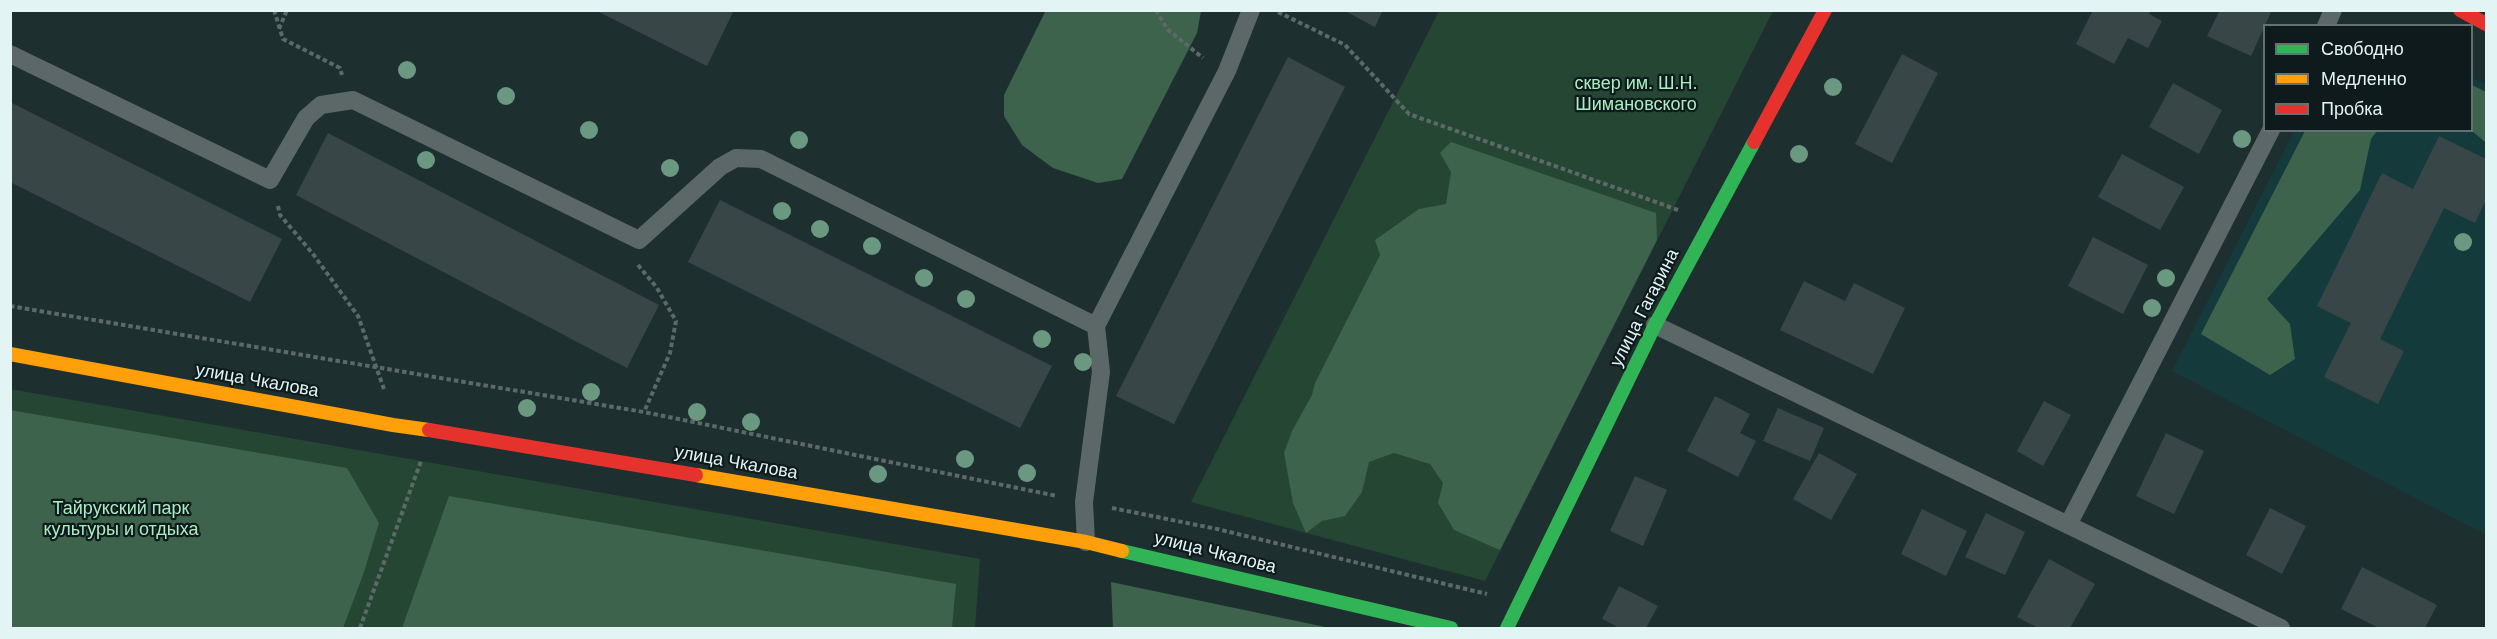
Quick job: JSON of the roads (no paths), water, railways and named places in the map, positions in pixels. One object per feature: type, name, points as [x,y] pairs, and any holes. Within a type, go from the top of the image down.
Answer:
[{"type":"street","name":"улица Гагарина","points":[[1507,628],[1655,325],[1825,10]]},
{"type":"street","points":[[2460,10],[2487,24]]},
{"type":"street","name":"улица Чкалова","points":[[10,354],[393,425],[1086,542],[1451,628]]},
{"type":"lane","points":[[1086,542],[1084,502],[1101,372],[1096,326],[1227,71],[1251,10]]},
{"type":"lane","points":[[2327,24],[2333,10]]},
{"type":"lane","points":[[10,54],[270,180],[306,118],[321,105],[353,100],[639,240],[720,167],[736,158],[761,159],[1096,326]]},
{"type":"lane","points":[[2068,525],[2270,132]]},
{"type":"lane","points":[[1655,325],[2281,628]]},
{"type":"park label","name":"сквер им. Ш.Н. Шимановского","points":[[1636,94]]},
{"type":"park label","name":"Тайрукский парк культуры и отдыха","points":[[121,519]]}]
